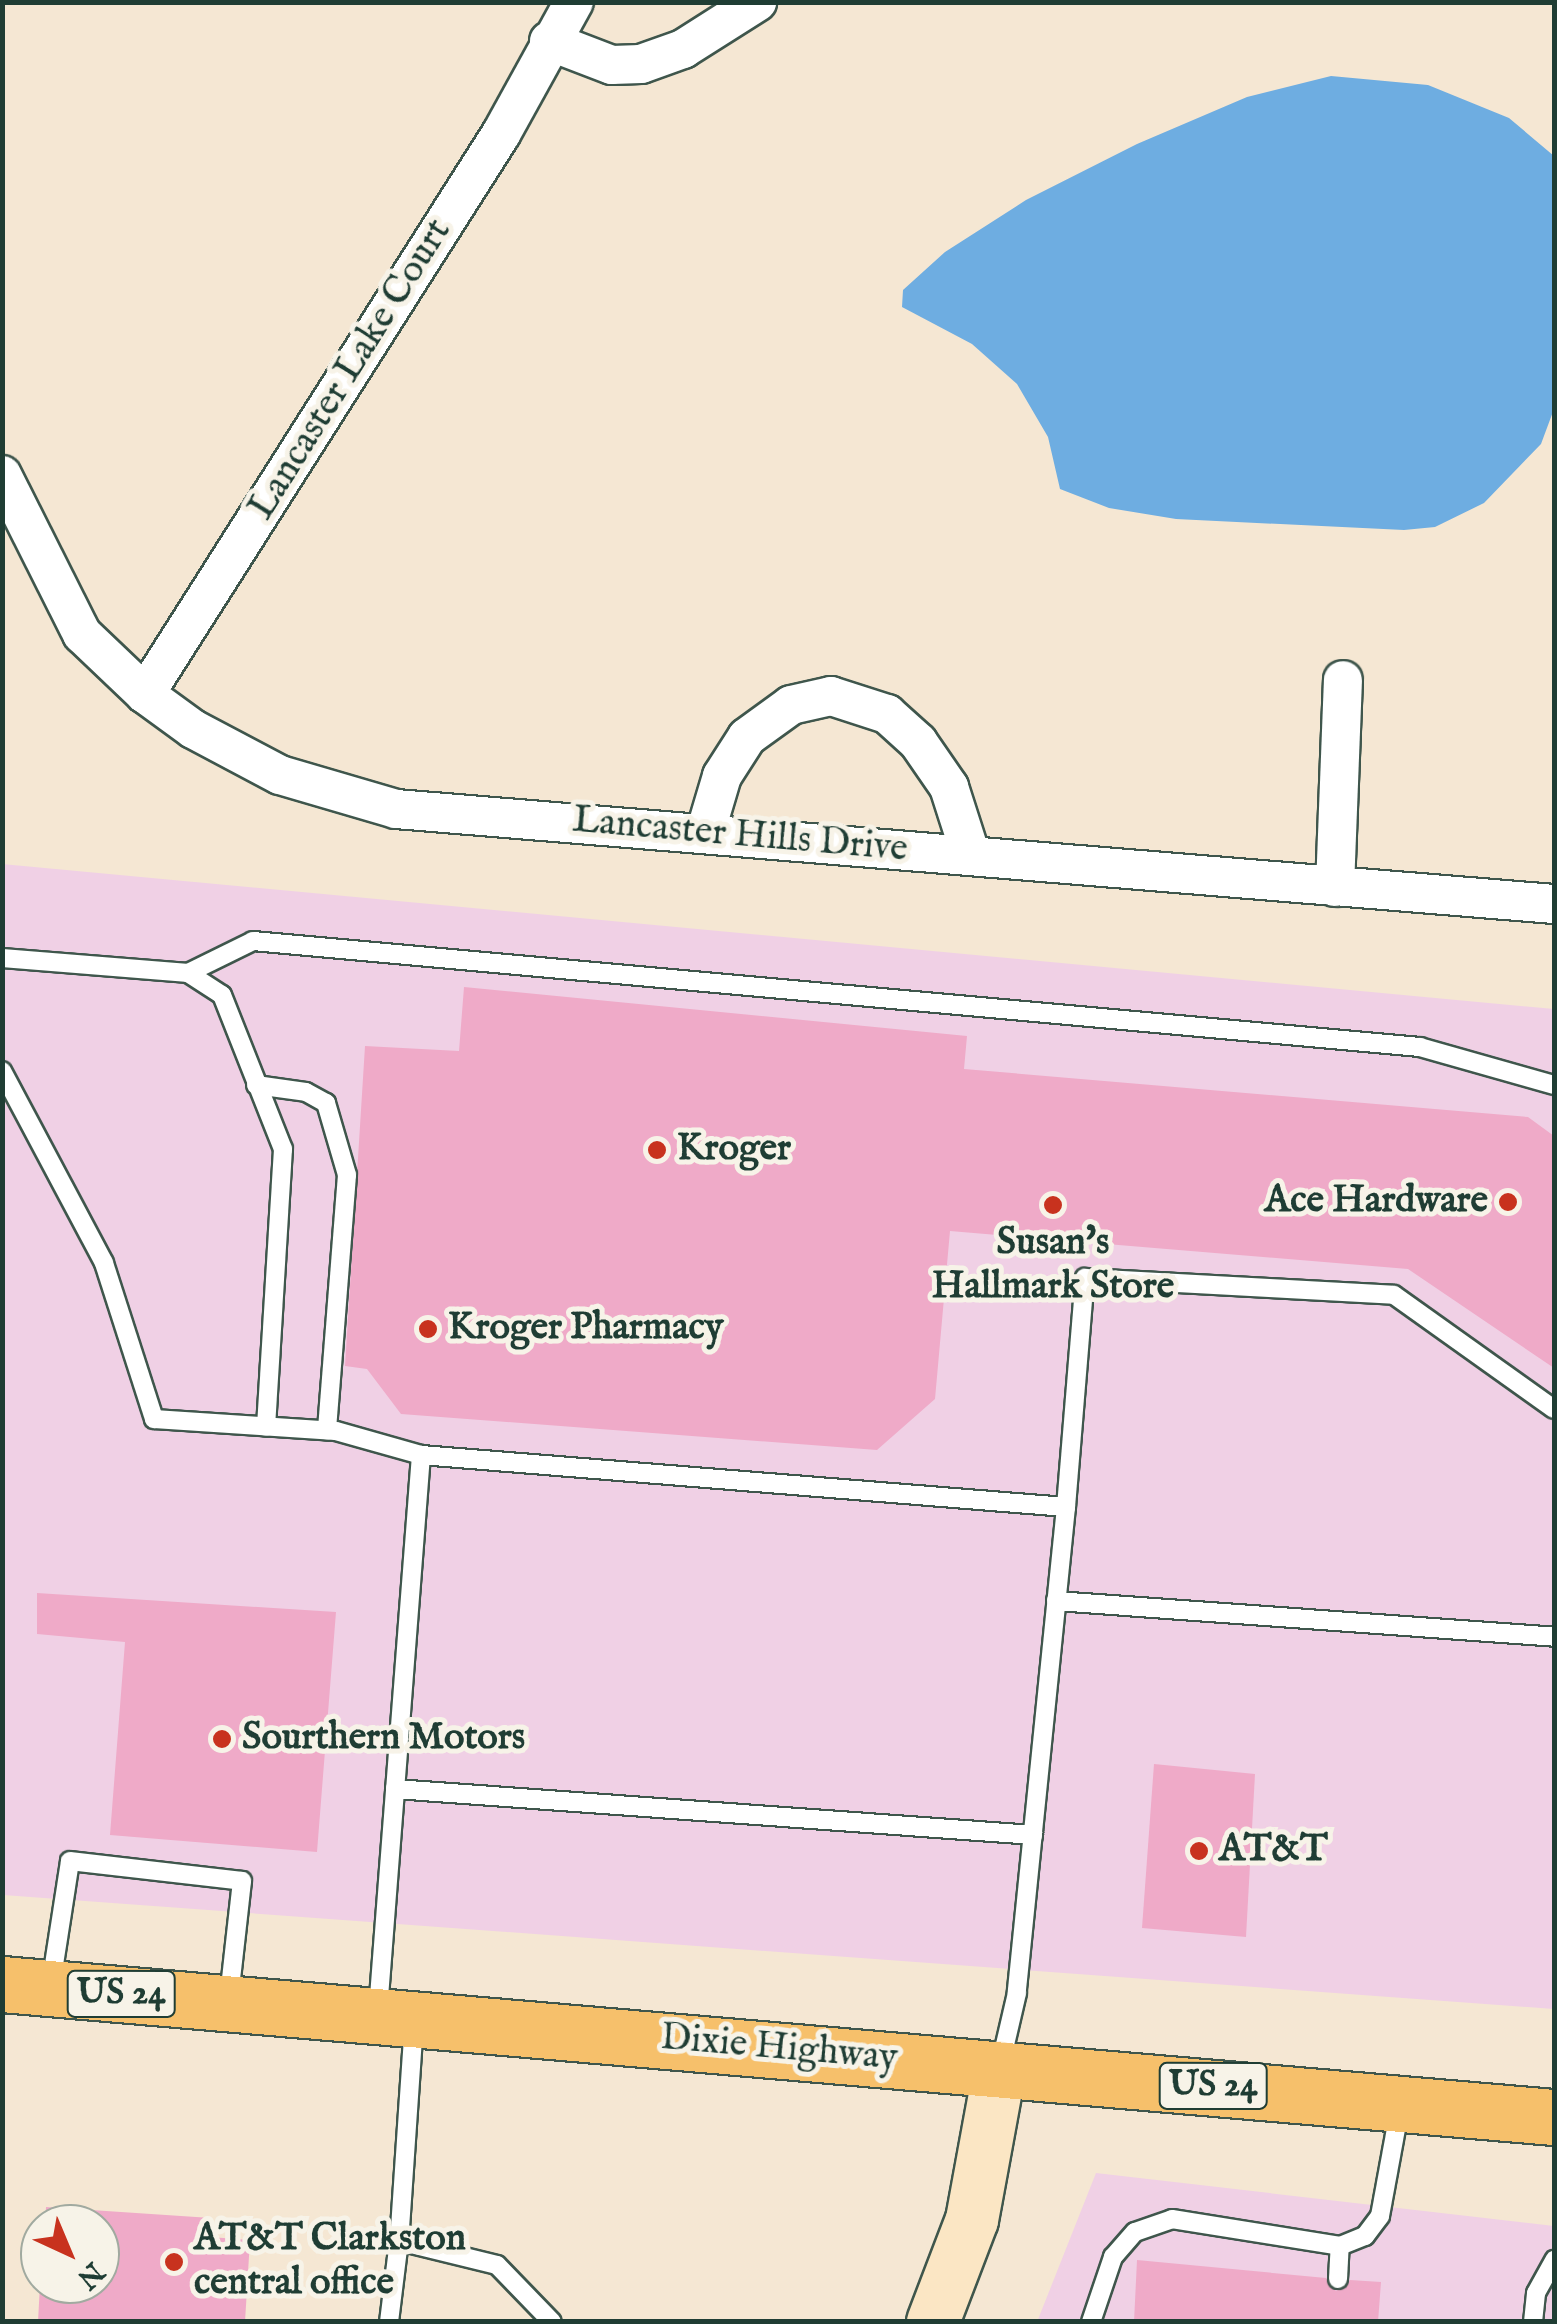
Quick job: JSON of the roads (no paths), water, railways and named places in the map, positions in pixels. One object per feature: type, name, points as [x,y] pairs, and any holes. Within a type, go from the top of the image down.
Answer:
[{"type":"main road","name":"Dixie Highway","points":[[26,1986],[1554,2118]]},
{"type":"main road","points":[[933,2322],[972,2220],[1000,2068]]},
{"type":"street","name":"Lancaster Lake Court","points":[[145,694],[501,134],[549,41],[574,2]]},
{"type":"street","points":[[549,41],[612,66],[640,64],[683,50],[757,2]]},
{"type":"street","name":"Lancaster Hills Drive","points":[[2,475],[18,548],[82,634],[145,694],[193,729],[280,775],[396,809],[706,830],[1554,904]]},
{"type":"street","points":[[1335,887],[1343,680]]},
{"type":"street","points":[[706,830],[722,776],[746,737],[791,705],[831,696],[886,714],[918,742],[949,787],[972,856]]},
{"type":"lane","points":[[188,973],[253,941],[1420,1048],[1554,1085]]},
{"type":"lane","points":[[2,958],[188,973],[222,995],[283,1149],[266,1426]]},
{"type":"lane","points":[[2,1071],[104,1264],[154,1419],[327,1430],[421,1455],[1066,1507]]},
{"type":"lane","points":[[256,1085],[306,1092],[326,1103],[347,1175],[327,1430]]},
{"type":"lane","points":[[1000,2068],[1017,1993],[1085,1278],[1394,1295],[1554,1409]]},
{"type":"lane","points":[[389,2322],[399,2241],[396,1789],[421,1455]]},
{"type":"lane","points":[[1056,1601],[1554,1637]]},
{"type":"lane","points":[[396,1789],[1033,1835]]},
{"type":"lane","points":[[26,1986],[70,1861],[242,1881],[228,2003]]},
{"type":"lane","points":[[1091,2322],[1113,2257],[1135,2232],[1172,2218],[1340,2246],[1364,2236],[1380,2216],[1400,2102]]},
{"type":"lane","points":[[399,2241],[497,2266],[552,2322]]},
{"type":"lane","points":[[1338,2279],[1340,2246]]},
{"type":"lane","points":[[1533,2322],[1536,2293],[1554,2260]]},
{"type":"water","points":[[1331,76],[1428,85],[1509,118],[1554,156],[1554,409],[1541,444],[1484,503],[1435,527],[1404,530],[1176,519],[1109,508],[1060,489],[1048,437],[1017,384],[972,344],[902,307],[903,290],[945,252],[1026,200],[1137,144],[1247,97]]},
{"type":"place","name":"Kroger","points":[[657,1150]]},
{"type":"place","name":"Ace Hardware","points":[[1508,1202]]},
{"type":"place","name":"Susan's Hallmark Store","points":[[1053,1205]]},
{"type":"place","name":"Kroger Pharmacy","points":[[428,1329]]},
{"type":"place","name":"Sourthern Motors","points":[[222,1739]]},
{"type":"place","name":"AT&T","points":[[1199,1851]]},
{"type":"place","name":"AT&T Clarkston central office","points":[[174,2262]]}]
